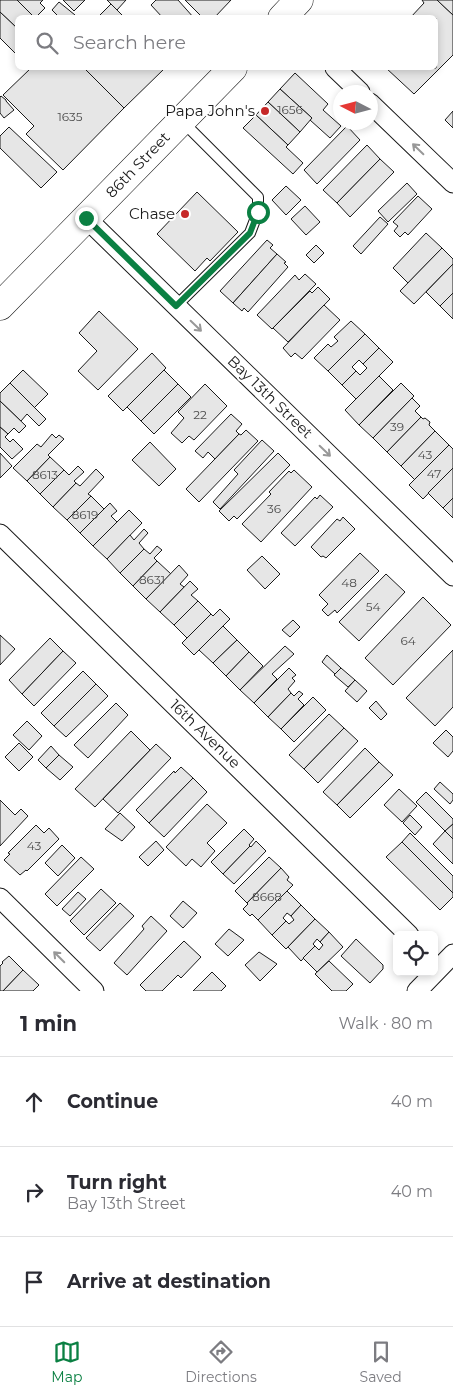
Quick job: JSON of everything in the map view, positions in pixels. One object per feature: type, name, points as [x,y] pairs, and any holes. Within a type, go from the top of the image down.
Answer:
[{"type":"main road","points":[[285,15],[299,0]]},
{"type":"main road","name":"86th Street","points":[[0,306],[231,70]]},
{"type":"street","points":[[336,70],[352,85]]},
{"type":"street","points":[[378,111],[453,183]]},
{"type":"street","name":"Bay 13th Street","points":[[86,218],[453,576]]},
{"type":"street","name":"16th Avenue","points":[[0,534],[405,931]]},
{"type":"street","points":[[0,898],[94,991]]},
{"type":"street","points":[[417,991],[445,964]]},
{"type":"lane","points":[[176,306],[250,233],[258,212],[258,197],[181,121]]},
{"type":"building","points":[[0,0],[17,0],[32,15],[15,15],[15,26],[0,12]]},
{"type":"building","points":[[17,0],[43,0],[40,3],[45,8],[38,15],[32,15]]},
{"type":"building","points":[[63,0],[85,0],[74,11]]},
{"type":"building","points":[[107,0],[126,0],[117,10]]},
{"type":"building","points":[[156,0],[178,0],[191,15],[160,15],[151,5]]},
{"type":"building","points":[[185,0],[231,0],[217,15],[200,15]]},
{"type":"building","points":[[422,0],[437,0],[453,15],[453,55],[438,70],[438,15],[413,15],[424,3]]},
{"type":"building","points":[[437,0],[453,0],[453,15]]},
{"type":"building","points":[[59,2],[75,15],[57,15],[52,10]]},
{"type":"building","points":[[111,4],[122,15],[100,15]]},
{"type":"building","points":[[0,12],[15,26],[15,53],[0,38]]},
{"type":"building","points":[[29,70],[86,70],[124,108],[63,170],[26,134],[34,126],[3,95]]},
{"type":"building","points":[[86,70],[163,70],[124,108]]},
{"type":"building","points":[[388,70],[438,70],[414,94]]},
{"type":"building","points":[[295,73],[328,104],[323,110],[333,119],[333,130],[337,130],[330,138],[310,120],[312,118],[280,89]]},
{"type":"building","points":[[280,89],[312,118],[300,132],[268,102]]},
{"type":"building","points":[[1,96],[14,110],[4,118],[0,113]]},
{"type":"building","points":[[268,102],[300,132],[288,145],[256,115]]},
{"type":"building","points":[[453,111],[453,128],[445,120]]},
{"type":"building","points":[[256,115],[288,145],[286,147],[303,163],[293,174],[243,128]]},
{"type":"building","points":[[9,127],[57,172],[41,188],[0,148],[0,136]]},
{"type":"building","points":[[343,130],[351,130],[360,140],[317,184],[304,170]]},
{"type":"building","points":[[367,145],[380,159],[337,203],[323,190]]},
{"type":"building","points":[[380,159],[394,172],[350,217],[337,203]]},
{"type":"building","points":[[407,183],[417,194],[388,222],[378,211]]},
{"type":"building","points":[[286,186],[301,200],[286,215],[272,200]]},
{"type":"building","points":[[197,192],[238,232],[210,261],[207,258],[195,271],[157,234]]},
{"type":"building","points":[[418,196],[432,209],[408,235],[405,232],[400,237],[394,231],[398,226],[393,222]]},
{"type":"building","points":[[305,206],[320,222],[306,235],[291,219]]},
{"type":"building","points":[[380,217],[388,224],[361,254],[353,246]]},
{"type":"building","points":[[426,233],[442,248],[408,283],[393,268]]},
{"type":"building","points":[[267,240],[273,245],[270,248],[277,254],[233,303],[220,291]]},
{"type":"building","points":[[316,245],[324,253],[314,263],[306,255]]},
{"type":"building","points":[[442,248],[453,259],[453,264],[414,304],[400,291]]},
{"type":"building","points":[[277,254],[286,262],[284,263],[288,267],[248,312],[244,308],[242,311],[233,303]]},
{"type":"building","points":[[453,264],[453,293],[440,306],[426,292]]},
{"type":"building","points":[[305,274],[316,284],[272,329],[257,315],[295,275],[299,280]]},
{"type":"building","points":[[318,287],[330,299],[288,342],[273,328],[310,291],[312,293]]},
{"type":"building","points":[[453,293],[453,319],[440,306]]},
{"type":"building","points":[[324,305],[340,320],[302,359],[295,353],[291,357],[283,348]]},
{"type":"building","points":[[99,311],[138,349],[98,390],[78,371],[97,351],[79,333]]},
{"type":"building","points":[[351,321],[365,334],[328,371],[314,358],[328,344],[331,347],[338,341],[334,337]]},
{"type":"building","points":[[365,334],[379,348],[363,364],[359,360],[352,367],[356,371],[342,385],[328,371]]},
{"type":"building","points":[[379,348],[393,362],[356,399],[342,385],[356,371],[360,375],[367,368],[363,364]]},
{"type":"building","points":[[152,353],[166,368],[123,411],[108,396]]},
{"type":"building","points":[[23,370],[48,394],[34,408],[10,383]]},
{"type":"building","points":[[164,370],[178,384],[141,421],[127,407]]},
{"type":"building","points":[[379,376],[393,390],[359,425],[345,410]]},
{"type":"building","points":[[10,383],[46,419],[39,426],[27,414],[21,421],[0,401],[0,393]]},
{"type":"building","points":[[401,383],[414,396],[373,438],[359,425]]},
{"type":"building","points":[[178,384],[191,397],[154,434],[141,421]]},
{"type":"building","points":[[205,384],[227,406],[194,440],[189,436],[182,443],[171,433],[184,418],[178,412]]},
{"type":"building","points":[[412,398],[420,406],[415,411],[421,417],[387,452],[373,438]]},
{"type":"building","points":[[0,401],[26,426],[19,433],[14,428],[8,434],[0,427]]},
{"type":"building","points":[[231,414],[242,424],[236,431],[239,434],[215,459],[208,452],[203,458],[195,451]]},
{"type":"building","points":[[421,417],[430,422],[429,425],[435,431],[401,466],[387,452]]},
{"type":"building","points":[[0,427],[8,434],[5,437],[10,442],[13,439],[23,449],[12,459],[0,447]]},
{"type":"building","points":[[246,430],[258,441],[199,502],[186,489],[239,434],[241,435]]},
{"type":"building","points":[[435,431],[449,445],[415,480],[401,466]]},
{"type":"building","points":[[52,434],[56,438],[59,435],[64,439],[27,481],[13,468],[37,444],[41,447]]},
{"type":"building","points":[[262,440],[274,451],[220,509],[213,502],[238,474],[234,470]]},
{"type":"building","points":[[150,442],[176,469],[159,486],[132,460]]},
{"type":"building","points":[[449,445],[453,449],[453,468],[423,499],[409,485]]},
{"type":"building","points":[[0,453],[12,466],[0,478]]},
{"type":"building","points":[[278,453],[290,465],[237,519],[234,516],[229,521],[219,511]]},
{"type":"building","points":[[50,457],[64,470],[40,494],[27,481]]},
{"type":"building","points":[[78,466],[84,472],[74,481],[76,483],[53,507],[40,494],[64,470],[69,475]]},
{"type":"building","points":[[453,468],[453,498],[443,508],[428,493]]},
{"type":"building","points":[[96,469],[104,477],[88,494],[91,496],[67,520],[53,507],[76,483],[80,486]]},
{"type":"building","points":[[294,470],[312,487],[261,542],[242,524],[271,494],[269,492],[289,471],[291,473]]},
{"type":"building","points":[[320,495],[333,507],[295,546],[281,533],[315,497],[317,499]]},
{"type":"building","points":[[91,496],[104,509],[80,533],[67,520]]},
{"type":"building","points":[[453,498],[453,518],[443,508]]},
{"type":"building","points":[[110,503],[117,511],[111,516],[117,522],[93,546],[80,533]]},
{"type":"building","points":[[129,510],[142,523],[107,559],[93,546]]},
{"type":"building","points":[[343,517],[355,529],[326,558],[321,557],[311,547],[337,519],[340,521]]},
{"type":"building","points":[[144,529],[148,533],[139,543],[144,549],[120,573],[107,559],[130,535],[134,540]]},
{"type":"building","points":[[157,546],[162,550],[154,558],[157,561],[133,586],[120,573],[144,549],[150,554]]},
{"type":"building","points":[[360,553],[379,571],[337,613],[335,610],[328,616],[322,610],[328,604],[319,595]]},
{"type":"building","points":[[262,556],[280,574],[265,589],[247,570]]},
{"type":"building","points":[[157,561],[171,574],[146,599],[133,586]]},
{"type":"building","points":[[179,565],[188,575],[180,584],[184,587],[160,612],[146,599]]},
{"type":"building","points":[[386,574],[405,592],[359,641],[339,622]]},
{"type":"building","points":[[190,581],[198,589],[191,595],[198,601],[174,625],[160,612]]},
{"type":"building","points":[[423,597],[451,625],[393,685],[365,658]]},
{"type":"building","points":[[198,601],[211,614],[187,638],[174,625]]},
{"type":"building","points":[[220,609],[230,619],[194,655],[182,643],[211,614],[213,616]]},
{"type":"building","points":[[293,620],[300,627],[290,637],[282,630]]},
{"type":"building","points":[[223,626],[237,640],[213,663],[199,650]]},
{"type":"building","points":[[0,635],[15,649],[0,665]]},
{"type":"building","points":[[50,638],[63,651],[22,694],[9,680]]},
{"type":"building","points":[[237,640],[249,652],[226,676],[213,663]]},
{"type":"building","points":[[285,646],[294,654],[272,674],[277,679],[254,703],[240,690]]},
{"type":"building","points":[[453,650],[453,707],[435,726],[406,698]]},
{"type":"building","points":[[63,651],[76,663],[34,706],[22,694]]},
{"type":"building","points":[[249,652],[263,666],[240,690],[226,676]]},
{"type":"building","points":[[327,655],[341,668],[335,674],[322,662]]},
{"type":"building","points":[[289,668],[296,675],[292,678],[295,681],[288,689],[291,693],[268,717],[254,703]]},
{"type":"building","points":[[341,668],[355,680],[348,687],[334,675]]},
{"type":"building","points":[[83,671],[96,684],[54,726],[41,713]]},
{"type":"building","points":[[355,680],[367,691],[357,702],[345,691]]},
{"type":"building","points":[[96,684],[108,696],[66,737],[54,726]]},
{"type":"building","points":[[299,691],[303,694],[298,699],[304,705],[281,729],[268,717],[291,693],[294,696]]},
{"type":"building","points":[[313,697],[326,710],[294,742],[281,729]]},
{"type":"building","points":[[376,701],[387,714],[381,720],[369,708]]},
{"type":"building","points":[[116,703],[128,715],[88,758],[74,745]]},
{"type":"building","points":[[329,714],[344,728],[304,769],[289,755]]},
{"type":"building","points":[[27,721],[42,736],[29,750],[13,735]]},
{"type":"building","points":[[344,728],[358,741],[318,783],[304,769]]},
{"type":"building","points":[[446,730],[453,737],[453,751],[448,757],[433,743]]},
{"type":"building","points":[[131,731],[150,750],[95,807],[75,789]]},
{"type":"building","points":[[19,743],[33,757],[19,771],[5,757]]},
{"type":"building","points":[[156,744],[171,758],[118,813],[103,799]]},
{"type":"building","points":[[51,746],[59,755],[46,768],[38,760]]},
{"type":"building","points":[[365,748],[379,762],[337,805],[323,792]]},
{"type":"building","points":[[59,755],[73,767],[60,780],[46,768]]},
{"type":"building","points":[[379,762],[393,775],[350,818],[337,805]]},
{"type":"building","points":[[181,767],[193,778],[149,823],[136,810],[174,771],[175,773]]},
{"type":"building","points":[[193,778],[207,792],[164,837],[149,823]]},
{"type":"building","points":[[440,782],[453,794],[453,800],[450,804],[434,789]]},
{"type":"building","points":[[399,789],[417,806],[402,822],[384,805]]},
{"type":"building","points":[[426,792],[453,819],[453,824],[445,831],[416,802]]},
{"type":"building","points":[[0,800],[15,815],[21,809],[28,816],[0,846]]},
{"type":"building","points":[[207,804],[227,823],[207,843],[215,851],[201,867],[192,859],[186,866],[166,847]]},
{"type":"building","points":[[120,813],[135,827],[122,841],[105,829]]},
{"type":"building","points":[[410,815],[422,827],[415,835],[403,823]]},
{"type":"building","points":[[453,824],[453,839],[445,831]]},
{"type":"building","points":[[36,825],[44,833],[49,828],[59,839],[27,871],[20,875],[4,860],[10,854],[8,853]]},
{"type":"building","points":[[244,829],[254,839],[250,846],[223,874],[211,862]]},
{"type":"building","points":[[445,831],[453,839],[453,864],[433,844]]},
{"type":"building","points":[[410,833],[453,876],[453,893],[402,842]]},
{"type":"building","points":[[156,841],[164,850],[148,866],[139,857]]},
{"type":"building","points":[[256,841],[266,851],[234,884],[223,874]]},
{"type":"building","points":[[402,842],[453,893],[453,897],[440,910],[386,857]]},
{"type":"building","points":[[62,845],[75,858],[58,876],[45,863]]},
{"type":"building","points":[[81,857],[94,869],[57,906],[45,894]]},
{"type":"building","points":[[269,857],[281,868],[247,903],[235,891]]},
{"type":"building","points":[[281,868],[289,877],[287,880],[293,885],[258,920],[252,914],[250,916],[243,909]]},
{"type":"building","points":[[101,889],[116,903],[84,935],[70,921]]},
{"type":"building","points":[[287,891],[301,905],[291,916],[287,913],[283,918],[286,921],[272,935],[258,920]]},
{"type":"building","points":[[78,892],[86,899],[70,916],[62,909]]},
{"type":"building","points":[[183,901],[197,913],[183,928],[170,916]]},
{"type":"building","points":[[120,903],[134,916],[100,951],[86,938]]},
{"type":"building","points":[[301,905],[315,919],[286,949],[272,935],[286,921],[289,924],[294,920],[291,916]]},
{"type":"building","points":[[151,916],[167,931],[127,975],[114,963],[144,929],[142,926]]},
{"type":"building","points":[[315,919],[329,932],[320,942],[317,939],[313,944],[315,946],[301,961],[288,947]]},
{"type":"building","points":[[229,929],[244,940],[228,956],[215,944]]},
{"type":"building","points":[[329,932],[343,947],[317,972],[303,958],[315,946],[319,950],[323,945],[320,942]]},
{"type":"building","points":[[356,939],[383,965],[383,969],[370,983],[341,956]]},
{"type":"building","points":[[184,941],[201,957],[181,978],[178,975],[162,991],[146,991],[140,985]]},
{"type":"building","points":[[259,952],[277,964],[260,981],[245,965]]},
{"type":"building","points":[[9,956],[23,970],[3,991],[0,991],[0,966]]},
{"type":"building","points":[[329,961],[353,984],[346,991],[332,991],[315,974]]},
{"type":"building","points":[[23,970],[39,985],[33,991],[3,991]]},
{"type":"building","points":[[212,972],[226,986],[221,991],[193,991]]},
{"type":"place","name":"Papa John's","points":[[265,111]]},
{"type":"place","name":"Chase","points":[[185,214]]},
{"type":"route","points":[[86,218],[176,306],[250,233],[258,212]]}]
